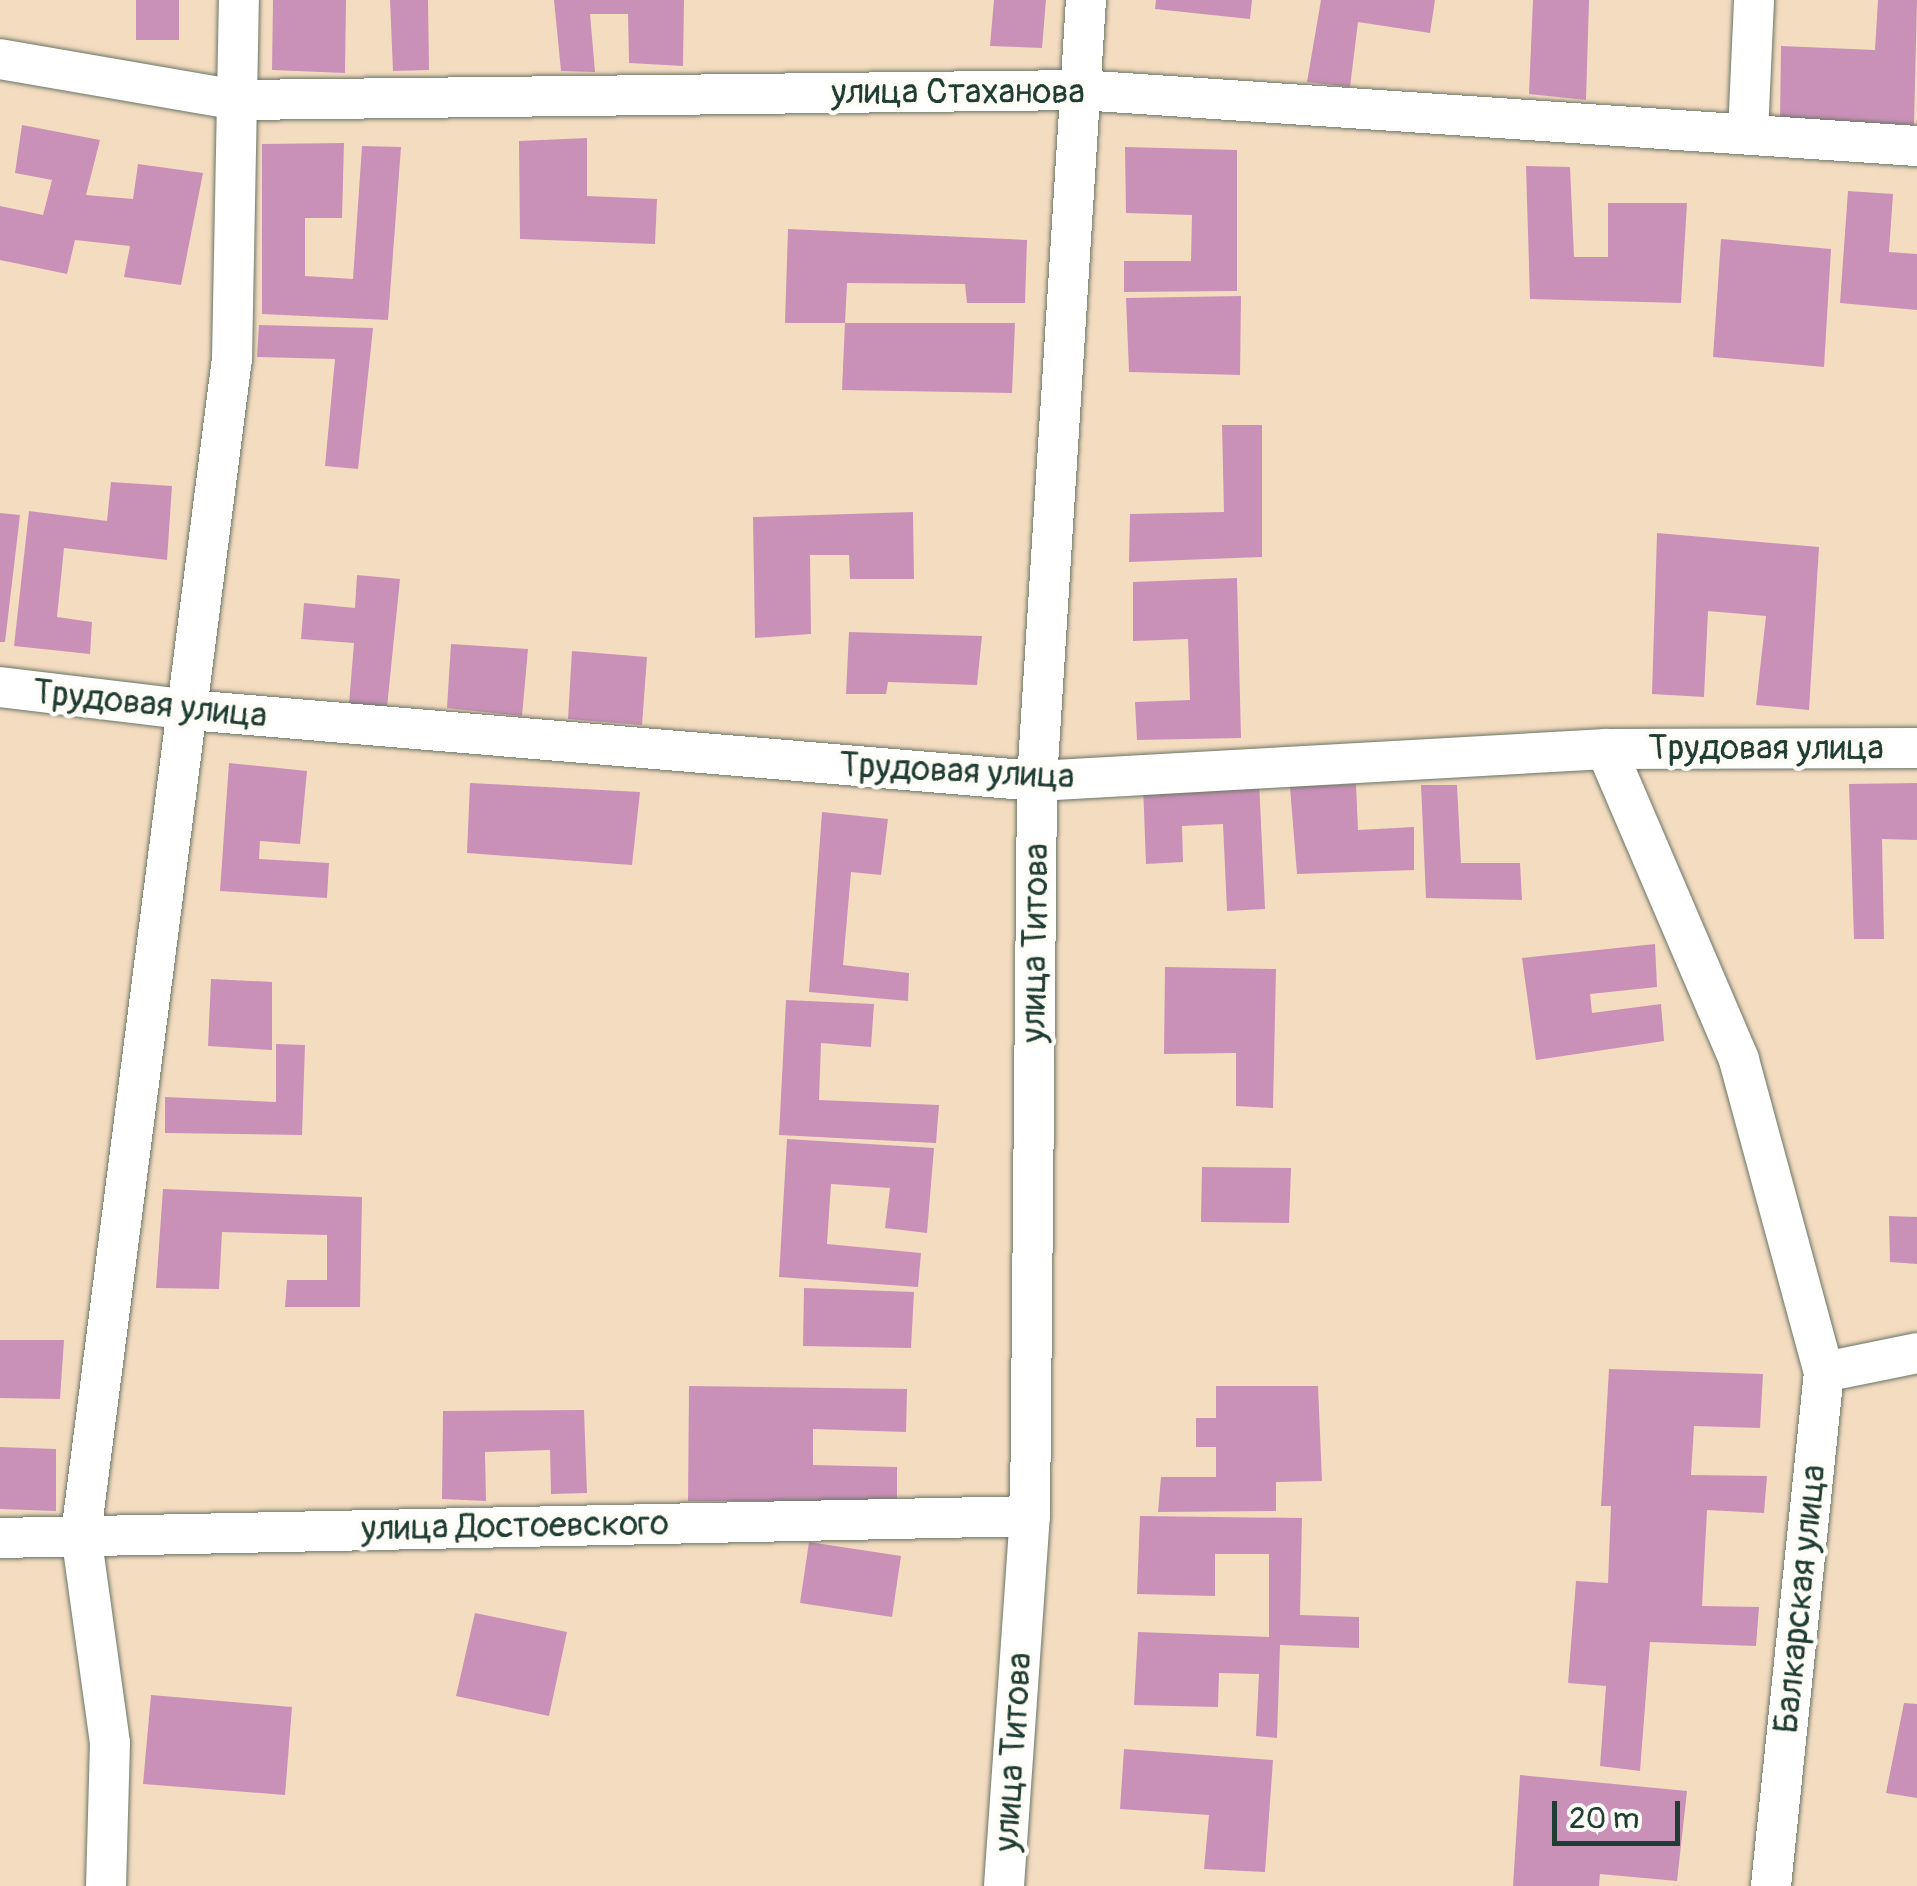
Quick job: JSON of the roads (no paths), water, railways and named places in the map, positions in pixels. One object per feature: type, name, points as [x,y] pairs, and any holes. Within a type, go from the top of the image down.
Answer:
[{"type":"street","points":[[106,1886],[110,1743],[81,1534],[232,359],[239,0]]},
{"type":"street","name":"улица Титова","points":[[1004,1886],[1030,1516],[1037,781],[1086,0]]},
{"type":"street","points":[[1748,132],[1754,0]]},
{"type":"street","name":"улица Стаханова","points":[[0,58],[238,100],[1080,90],[1917,146]]},
{"type":"street","name":"Трудовая улица","points":[[0,687],[188,710],[1037,781],[1606,748],[1917,748]]},
{"type":"street","points":[[1606,748],[1739,1060],[1824,1372],[1917,1353]]},
{"type":"street","name":"Балкарская улица","points":[[1770,1886],[1824,1372]]},
{"type":"street","name":"улица Достоевского","points":[[0,1538],[1030,1516]]}]
